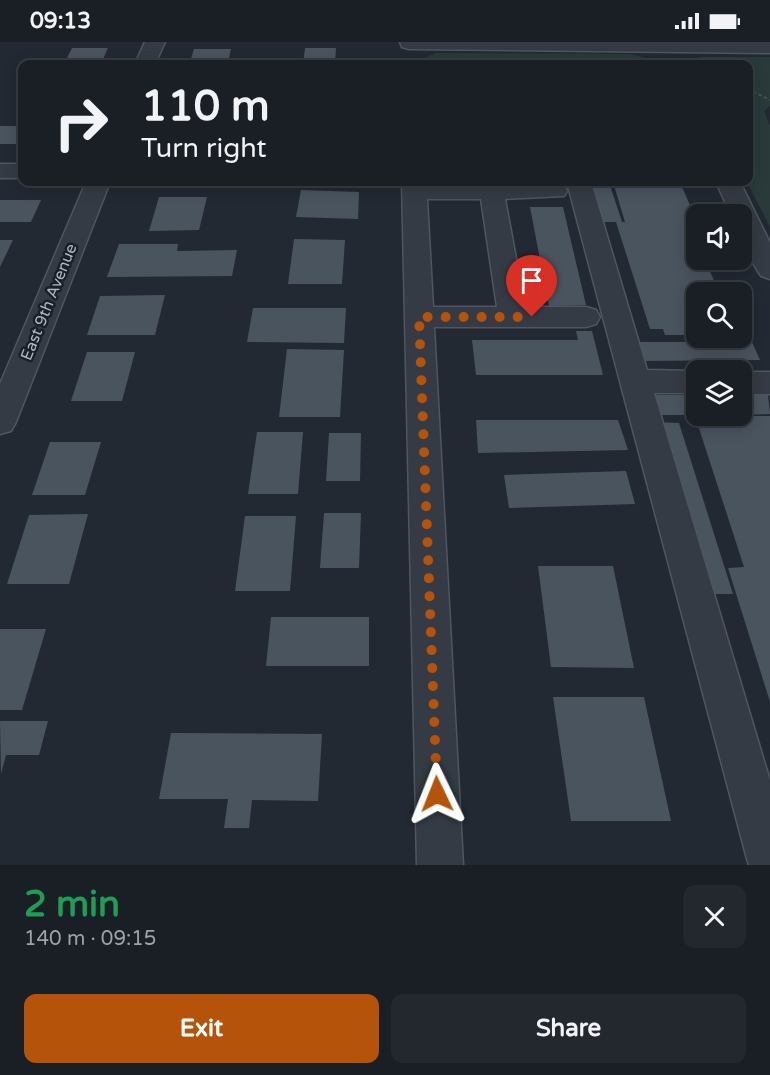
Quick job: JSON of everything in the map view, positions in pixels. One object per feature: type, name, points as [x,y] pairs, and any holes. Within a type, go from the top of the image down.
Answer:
[{"type":"street","points":[[147,60],[154,42]]},
{"type":"street","points":[[410,60],[409,43],[667,56],[770,47]]},
{"type":"street","points":[[0,171],[18,171]]},
{"type":"street","name":"East 9th Avenue","points":[[0,422],[96,186]]},
{"type":"street","points":[[440,865],[414,187],[492,191],[567,186],[636,381],[770,858]]},
{"type":"street","points":[[730,186],[770,270]]},
{"type":"street","points":[[492,191],[513,317]]},
{"type":"street","points":[[419,317],[586,317]]},
{"type":"street","points":[[636,381],[686,382]]},
{"type":"street","points":[[752,382],[770,383]]},
{"type":"path","points":[[753,92],[770,100]]},
{"type":"shaded area","points":[[436,53],[631,54],[646,60],[427,60],[427,57]]},
{"type":"shaded area","points":[[770,57],[770,106],[764,111],[770,126],[770,227],[749,186],[753,186],[753,60],[693,60],[694,58]]},
{"type":"building","points":[[72,48],[108,48],[103,60],[66,60]]},
{"type":"building","points":[[305,48],[336,48],[335,60],[304,60]]},
{"type":"building","points":[[194,49],[231,49],[228,60],[191,60]]},
{"type":"building","points":[[0,126],[18,126],[18,144],[0,144]]},
{"type":"building","points":[[590,186],[610,186],[622,222],[625,222],[614,186],[682,186],[690,204],[686,204],[686,270],[709,270],[715,282],[686,282],[686,335],[665,335],[663,329],[650,329],[616,222],[601,222]]},
{"type":"building","points":[[301,190],[359,192],[358,219],[296,217]]},
{"type":"building","points":[[159,197],[207,197],[199,230],[149,231]]},
{"type":"building","points":[[0,200],[41,200],[31,222],[0,222]]},
{"type":"building","points":[[530,207],[563,207],[586,305],[549,306]]},
{"type":"building","points":[[294,239],[345,240],[342,284],[288,284]]},
{"type":"building","points":[[0,240],[13,240],[0,267]]},
{"type":"building","points":[[119,244],[178,244],[177,251],[237,250],[232,276],[107,277]]},
{"type":"building","points":[[165,295],[155,335],[87,335],[100,296]]},
{"type":"building","points":[[253,308],[346,308],[344,343],[247,342]]},
{"type":"building","points":[[576,331],[592,331],[603,375],[476,375],[472,340],[578,340]]},
{"type":"building","points":[[635,342],[686,342],[686,348],[752,348],[752,342],[760,360],[686,360],[640,361]]},
{"type":"building","points":[[287,349],[344,350],[340,417],[279,417]]},
{"type":"building","points":[[87,352],[135,352],[122,401],[71,401]]},
{"type":"building","points":[[654,395],[686,395],[686,415],[660,415]]},
{"type":"building","points":[[752,395],[768,395],[770,414],[752,415]]},
{"type":"building","points":[[752,416],[770,416],[770,702],[728,568],[744,567],[698,426],[752,426]]},
{"type":"building","points":[[476,420],[618,420],[628,450],[478,453]]},
{"type":"building","points":[[653,422],[679,423],[733,594],[702,594]]},
{"type":"building","points":[[257,432],[303,432],[298,494],[248,494]]},
{"type":"building","points":[[329,433],[361,433],[360,481],[326,481]]},
{"type":"building","points":[[50,442],[101,442],[85,495],[32,495]]},
{"type":"building","points":[[626,471],[635,504],[509,508],[504,475]]},
{"type":"building","points":[[324,513],[361,513],[359,568],[320,568]]},
{"type":"building","points":[[88,514],[69,584],[7,584],[29,515]]},
{"type":"building","points":[[245,516],[296,516],[290,591],[235,591]]},
{"type":"building","points":[[538,566],[613,566],[634,668],[551,667]]},
{"type":"building","points":[[271,617],[369,617],[369,666],[266,666]]},
{"type":"building","points":[[0,629],[46,629],[22,710],[0,710]]},
{"type":"building","points":[[553,697],[644,697],[671,821],[571,821]]},
{"type":"building","points":[[0,721],[48,721],[39,755],[6,755],[1,774]]},
{"type":"building","points":[[171,733],[322,734],[318,801],[252,800],[249,828],[224,828],[228,799],[159,799]]},
{"type":"route","points":[[437,794],[419,317],[532,317]]}]
